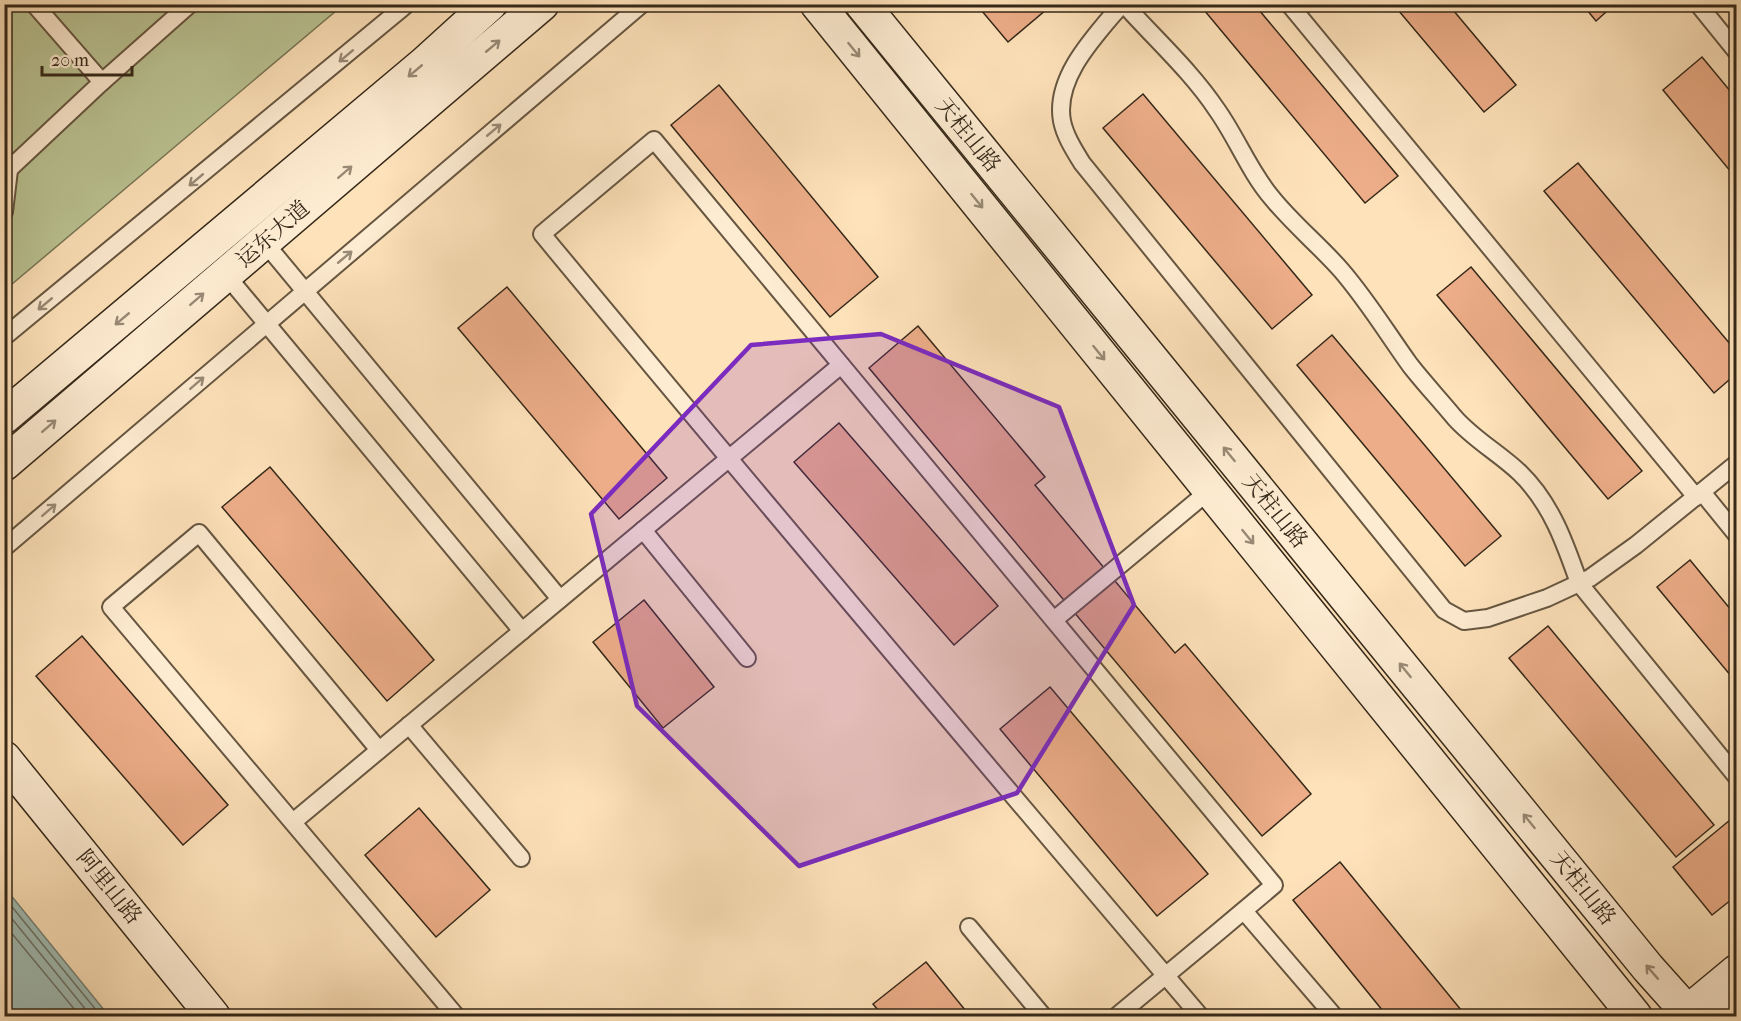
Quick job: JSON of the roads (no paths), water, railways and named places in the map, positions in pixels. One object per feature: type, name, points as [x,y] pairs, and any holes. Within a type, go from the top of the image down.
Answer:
[{"type":"street","name":"运东大道","points":[[4,417],[424,64],[490,4]]},
{"type":"street","name":"运东大道","points":[[4,464],[542,4]]},
{"type":"street","name":"天柱山路","points":[[817,4],[1635,1017]]},
{"type":"street","name":"天柱山路","points":[[862,4],[1687,1015]]},
{"type":"street","name":"阿里山路","points":[[4,758],[213,1017]]},
{"type":"street","points":[[1687,1015],[1737,972]]},
{"type":"street","points":[[1724,1017],[1737,1006]]},
{"type":"lane","points":[[34,4],[102,82]]},
{"type":"lane","points":[[4,212],[7,172],[102,82],[190,4]]},
{"type":"lane","points":[[4,338],[407,4]]},
{"type":"lane","points":[[4,548],[642,4]]},
{"type":"lane","points":[[1737,487],[1731,469],[1636,545],[1590,578],[1579,583],[1547,598],[1488,618],[1464,621],[1444,610],[1082,163],[1068,140],[1062,120],[1066,81],[1101,28],[1123,4],[1195,81],[1218,110],[1245,159],[1269,195],[1289,219],[1341,270],[1435,395],[1461,424],[1520,472],[1538,494],[1554,518],[1579,583],[1737,776]]},
{"type":"lane","points":[[1289,4],[1699,495],[1737,534]]},
{"type":"lane","points":[[1698,4],[1737,51]]},
{"type":"lane","points":[[1117,1017],[1166,976],[1244,911],[1274,885],[654,140],[542,234],[728,459],[1166,976],[1200,1017]]},
{"type":"lane","points":[[243,217],[560,599]]},
{"type":"lane","points":[[204,249],[522,631]]},
{"type":"lane","points":[[293,822],[841,365]]},
{"type":"lane","points":[[1054,620],[1210,490]]},
{"type":"lane","points":[[643,530],[747,658]]},
{"type":"lane","points":[[379,750],[199,533],[111,607],[456,1017]]},
{"type":"lane","points":[[409,725],[521,858]]},
{"type":"lane","points":[[1244,911],[1334,1017]]},
{"type":"lane","points":[[969,927],[1043,1017]]},
{"type":"water","points":[[4,888],[109,1016],[8,1016],[5,1012]]}]
